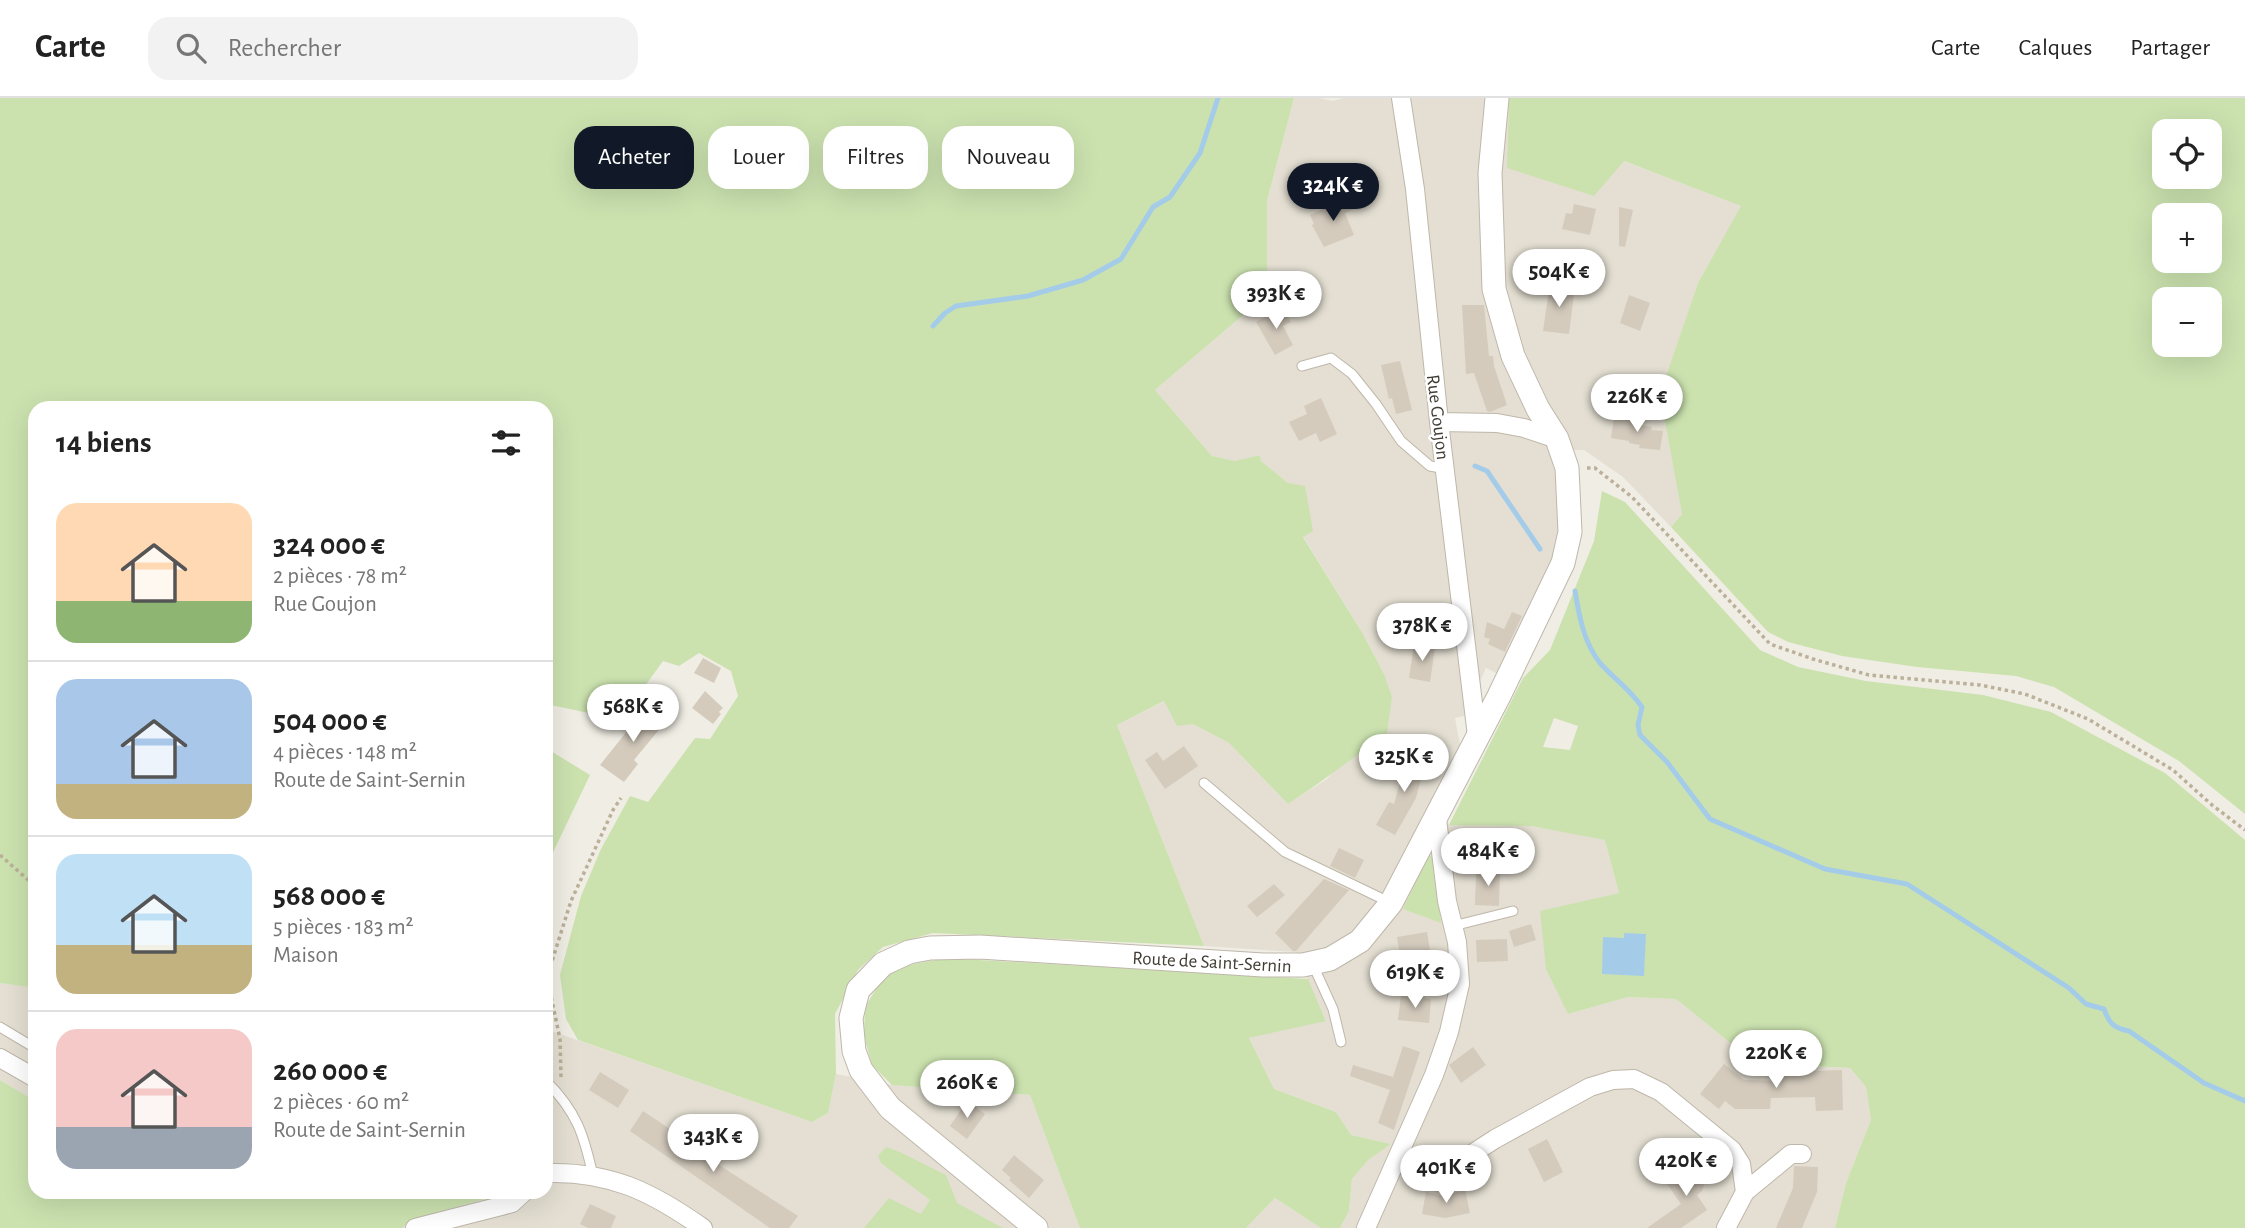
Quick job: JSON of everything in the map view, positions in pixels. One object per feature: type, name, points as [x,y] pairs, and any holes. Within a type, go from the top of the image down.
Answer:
[{"type":"street","name":"Rue Goujon","points":[[1401,98],[1415,189],[1439,422],[1478,736]]},
{"type":"street","name":"Route de Saint-Sernin","points":[[1036,1228],[890,1108],[861,1070],[854,1051],[851,1018],[858,990],[883,964],[920,950],[979,947],[1263,965],[1312,964],[1330,959],[1360,941],[1391,903],[1505,685],[1563,564],[1570,532],[1567,468],[1557,439],[1538,409],[1513,356],[1494,289],[1490,173],[1497,98]]},
{"type":"street","points":[[1439,422],[1497,423],[1524,428],[1557,439]]},
{"type":"street","points":[[1366,1228],[1434,1075],[1458,996],[1460,984],[1437,819]]},
{"type":"street","points":[[0,1058],[28,1074]]},
{"type":"street","points":[[1397,1158],[1420,1169],[1447,1170],[1496,1139],[1590,1087],[1613,1080],[1634,1079],[1661,1092],[1731,1150],[1741,1164],[1745,1192]]},
{"type":"street","points":[[1726,1228],[1745,1192],[1791,1154],[1802,1154]]},
{"type":"street","points":[[553,1173],[593,1176],[646,1192],[703,1228]]},
{"type":"street","points":[[415,1228],[512,1203],[516,1199]]},
{"type":"lane","points":[[1302,366],[1331,358],[1352,374],[1401,441],[1430,466],[1446,469]]},
{"type":"lane","points":[[1204,783],[1285,852],[1391,903]]},
{"type":"lane","points":[[1453,926],[1513,911]]},
{"type":"lane","points":[[1312,964],[1333,1009],[1341,1042]]},
{"type":"lane","points":[[0,1027],[28,1044]]},
{"type":"lane","points":[[553,1089],[583,1133],[593,1176]]},
{"type":"path","points":[[1567,468],[1595,468],[1632,497],[1769,644],[1868,675],[1980,685],[2025,694],[2088,719],[2173,770],[2245,830]]},
{"type":"path","points":[[553,958],[571,901],[621,798]]},
{"type":"path","points":[[0,855],[28,880]]},
{"type":"path","points":[[553,1006],[560,1039],[561,1098]]},
{"type":"shaded area","points":[[1294,98],[1333,101],[1344,98],[1509,98],[1508,168],[1623,161],[1742,206],[1698,283],[1661,394],[1682,514],[1671,527],[1623,477],[1584,450],[1549,451],[1557,479],[1559,545],[1498,674],[1486,668],[1464,716],[1455,718],[1460,745],[1432,803],[1449,825],[1531,826],[1605,839],[1619,893],[1540,912],[1568,1014],[1628,997],[1676,999],[1755,1063],[1850,1068],[1866,1087],[1871,1120],[1846,1183],[1835,1228],[1340,1228],[1349,1211],[1352,1179],[1367,1160],[1391,1144],[1351,1135],[1336,1112],[1274,1089],[1249,1038],[1326,1020],[1295,952],[1204,946],[1117,725],[1165,701],[1193,724],[1229,743],[1288,804],[1327,779],[1334,771],[1384,674],[1363,634],[1303,536],[1288,483],[1261,461],[1260,455],[1235,461],[1212,456],[1155,390],[1249,310],[1267,287],[1267,201]]},
{"type":"shaded area","points":[[0,983],[28,987],[28,1097],[0,1080]]},
{"type":"shaded area","points":[[553,1032],[812,1122],[828,1113],[836,1074],[892,1085],[1030,1095],[1080,1228],[402,1228],[413,1219],[484,1199],[553,1199]]},
{"type":"shaded area","points":[[1275,1198],[1321,1228],[1246,1228]]},
{"type":"green space","points":[[0,98],[1294,98],[1267,201],[1267,287],[1249,310],[1155,390],[1212,456],[1235,461],[1260,455],[1261,461],[1288,483],[1305,486],[1313,531],[1303,537],[1363,634],[1384,674],[1392,697],[1387,733],[1288,804],[1229,743],[1193,724],[1177,726],[1164,701],[1117,725],[1204,946],[933,933],[883,947],[858,970],[835,1014],[836,1074],[828,1113],[812,1122],[578,1040],[566,1019],[560,975],[581,896],[601,849],[630,796],[648,802],[695,738],[710,739],[738,696],[731,671],[699,653],[679,666],[663,661],[624,715],[603,716],[553,705],[553,401],[28,401],[28,987],[0,983]]},
{"type":"green space","points":[[1509,98],[2245,98],[2245,814],[2179,761],[2054,687],[2016,676],[1917,667],[1842,656],[1788,642],[1768,632],[1671,527],[1682,514],[1660,394],[1698,283],[1741,206],[1624,161],[1594,196],[1507,168]]},
{"type":"green space","points":[[1602,491],[1625,502],[1760,650],[1798,667],[1866,681],[1983,695],[2051,712],[2165,773],[2245,840],[2245,1228],[1835,1228],[1846,1183],[1871,1120],[1866,1087],[1850,1068],[1755,1063],[1676,999],[1628,997],[1568,1014],[1546,969],[1540,911],[1619,893],[1605,840],[1531,826],[1449,825],[1523,678],[1550,650],[1594,541]],"holes":[[[1554,718],[1578,726],[1570,750],[1543,747]]]},
{"type":"green space","points":[[553,752],[590,775],[553,852]]},
{"type":"green space","points":[[1429,854],[1433,858],[1441,923],[1403,909]]},
{"type":"green space","points":[[945,958],[1308,979],[1326,1021],[1249,1038],[1274,1089],[1336,1112],[1351,1135],[1391,1144],[1368,1160],[1352,1179],[1349,1211],[1340,1228],[1321,1228],[1275,1198],[1246,1228],[1080,1228],[1030,1095],[892,1085],[872,1065],[864,1036],[865,1007],[881,981],[899,967]]},
{"type":"green space","points":[[0,1080],[28,1097],[28,1199],[485,1199],[413,1219],[402,1228],[0,1228]]},
{"type":"green space","points":[[886,1147],[946,1175],[957,1203],[1003,1228],[864,1228],[889,1198],[921,1214],[930,1200],[881,1163],[878,1156]]},
{"type":"water","points":[[1624,933],[1646,934],[1644,976],[1602,974],[1603,937],[1624,938]]},
{"type":"building","points":[[1349,197],[1354,209],[1345,213],[1354,235],[1324,247],[1312,225],[1314,224],[1310,215]]},
{"type":"building","points":[[1574,204],[1596,209],[1590,235],[1562,229],[1566,213],[1572,214]]},
{"type":"building","points":[[1619,207],[1633,210],[1625,247],[1619,246]]},
{"type":"building","points":[[1550,283],[1575,286],[1569,334],[1543,331]]},
{"type":"building","points":[[1629,295],[1650,303],[1640,331],[1620,323]]},
{"type":"building","points":[[1462,305],[1484,305],[1489,356],[1493,356],[1507,405],[1490,412],[1487,411],[1474,373],[1466,374]]},
{"type":"building","points":[[1282,307],[1291,322],[1283,326],[1293,345],[1275,355],[1256,322]]},
{"type":"building","points":[[1400,361],[1412,410],[1396,414],[1392,398],[1389,399],[1381,365]]},
{"type":"building","points":[[1321,398],[1337,434],[1320,442],[1316,433],[1299,441],[1289,422],[1307,414],[1304,406]]},
{"type":"building","points":[[1614,418],[1632,420],[1632,424],[1663,431],[1660,450],[1639,448],[1640,445],[1629,441],[1611,438]]},
{"type":"building","points":[[1512,612],[1522,616],[1505,652],[1488,644],[1490,639],[1484,637],[1487,622],[1504,629]]},
{"type":"building","points":[[1414,645],[1435,648],[1430,682],[1409,678]]},
{"type":"building","points":[[703,658],[721,668],[714,683],[694,673]]},
{"type":"building","points":[[705,691],[723,708],[713,724],[692,708]]},
{"type":"building","points":[[648,705],[667,720],[634,760],[638,764],[624,782],[600,765]]},
{"type":"building","points":[[1184,746],[1198,766],[1165,789],[1145,760],[1157,752],[1163,761]]},
{"type":"building","points":[[1409,751],[1427,756],[1416,798],[1395,835],[1376,825],[1389,802],[1394,804]]},
{"type":"building","points":[[1339,848],[1364,860],[1355,878],[1330,866]]},
{"type":"building","points":[[1476,871],[1500,872],[1499,906],[1475,905]]},
{"type":"building","points":[[1324,879],[1349,890],[1296,951],[1293,951],[1275,933]]},
{"type":"building","points":[[1274,884],[1285,895],[1257,917],[1247,906]]},
{"type":"building","points":[[1531,924],[1536,940],[1514,947],[1509,931]]},
{"type":"building","points":[[1427,932],[1433,968],[1403,973],[1397,937]]},
{"type":"building","points":[[1507,939],[1508,961],[1477,962],[1476,940]]},
{"type":"building","points":[[1401,996],[1431,999],[1429,1023],[1398,1020]]},
{"type":"building","points":[[1403,1046],[1420,1052],[1394,1130],[1378,1123],[1390,1090],[1350,1076],[1353,1065],[1393,1077]]},
{"type":"building","points":[[1473,1047],[1486,1065],[1461,1083],[1449,1065]]},
{"type":"building","points":[[1724,1064],[1744,1080],[1780,1081],[1779,1072],[1842,1070],[1843,1110],[1816,1111],[1815,1097],[1771,1098],[1770,1109],[1735,1109],[1725,1101],[1719,1109],[1700,1094]]},
{"type":"building","points":[[600,1072],[629,1090],[618,1108],[589,1090]]},
{"type":"building","points":[[967,1101],[985,1114],[967,1139],[950,1126]]},
{"type":"building","points":[[643,1111],[670,1129],[668,1132],[798,1216],[789,1228],[770,1228],[630,1131]]},
{"type":"building","points":[[1547,1139],[1563,1172],[1544,1182],[1528,1149]]},
{"type":"building","points":[[1014,1155],[1044,1180],[1029,1198],[1002,1170]]},
{"type":"building","points":[[1702,1159],[1709,1169],[1702,1191],[1697,1195],[1707,1210],[1681,1228],[1647,1228],[1681,1204],[1667,1184]]},
{"type":"building","points":[[1794,1166],[1818,1167],[1817,1192],[1802,1228],[1776,1228],[1793,1188]]},
{"type":"building","points":[[1465,1190],[1470,1213],[1445,1218],[1422,1214],[1426,1192],[1443,1196]]},
{"type":"building","points":[[590,1204],[616,1216],[611,1228],[588,1228],[580,1224]]},
{"type":"waterway","points":[[933,326],[956,306],[1028,296],[1083,280],[1121,259],[1153,207],[1170,197],[1200,153],[1218,98]]},
{"type":"waterway","points":[[1475,466],[1487,471],[1540,549]]},
{"type":"waterway","points":[[1575,591],[1583,629],[1594,655],[1642,707],[1638,725],[1640,735],[1667,762],[1710,819],[1825,869],[1907,884],[2069,988],[2086,1004],[2104,1009],[2115,1026],[2129,1031],[2204,1083],[2245,1101]]}]
